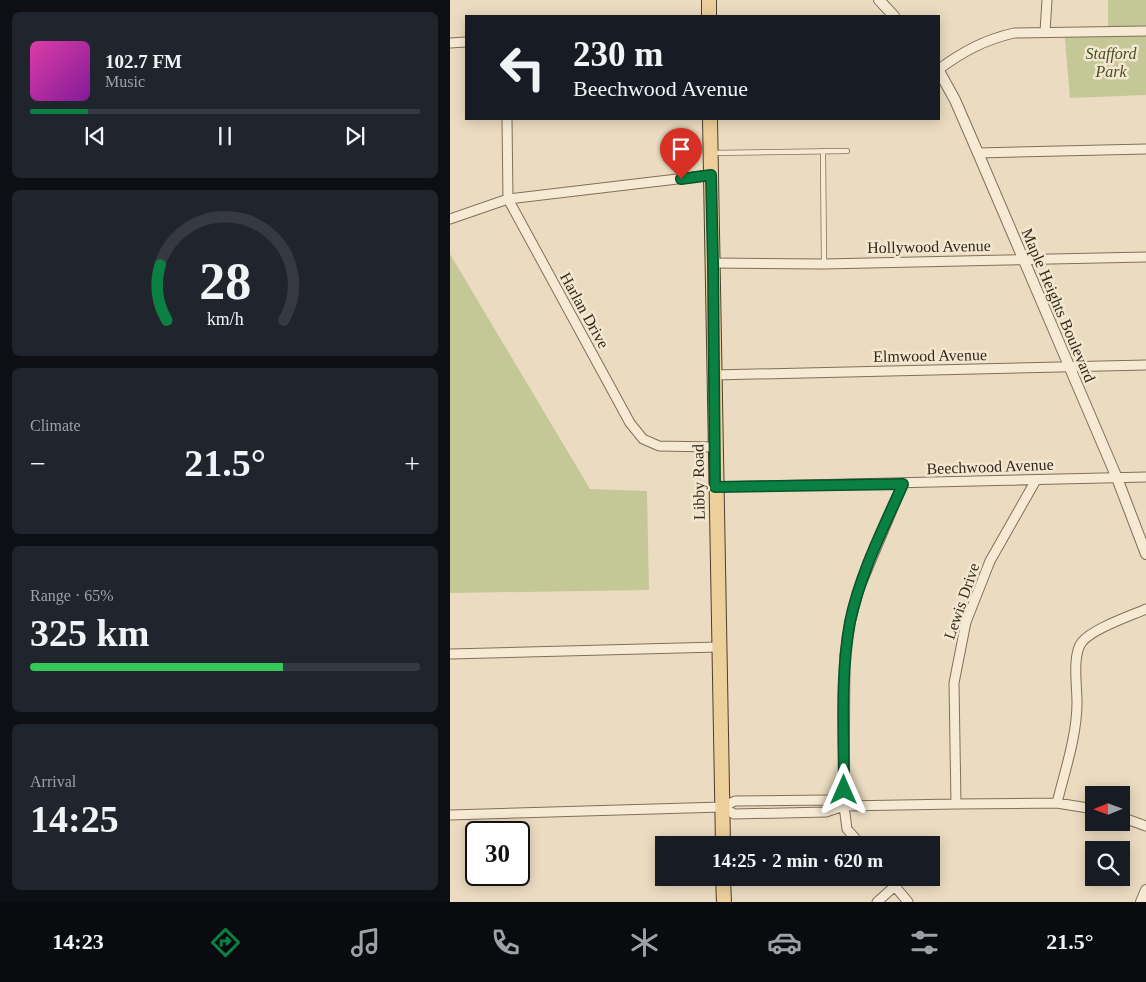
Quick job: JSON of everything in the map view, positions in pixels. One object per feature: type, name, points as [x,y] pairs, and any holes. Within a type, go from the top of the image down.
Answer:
[{"type":"main road","points":[[708,15],[709,0]]},
{"type":"main road","name":"Libby Road","points":[[710,120],[714,447],[723,836]]},
{"type":"main road","points":[[723,886],[724,902]]},
{"type":"street","points":[[1045,32],[1046,0]]},
{"type":"street","points":[[883,1],[893,15]]},
{"type":"street","points":[[940,69],[967,49],[996,37],[1014,33],[1146,31]]},
{"type":"street","points":[[450,43],[465,42]]},
{"type":"street","name":"Maple Heights Boulevard","points":[[940,72],[955,100],[1070,367],[1117,478],[1146,554]]},
{"type":"street","name":"Harlan Drive","points":[[507,120],[508,200],[630,423],[643,439],[659,446],[714,447]]},
{"type":"street","points":[[978,153],[1146,149]]},
{"type":"street","points":[[450,219],[508,200],[711,175]]},
{"type":"street","name":"Hollywood Avenue","points":[[713,264],[824,264],[1146,257]]},
{"type":"street","name":"Elmwood Avenue","points":[[714,375],[1146,365]]},
{"type":"street","name":"Beechwood Avenue","points":[[715,487],[1146,477]]},
{"type":"street","name":"Lewis Drive","points":[[956,804],[954,683],[966,622],[990,561],[1036,480]]},
{"type":"street","points":[[853,836],[847,829],[844,806],[845,655],[850,622],[859,589],[903,484]]},
{"type":"street","points":[[1057,803],[1070,751],[1077,705],[1076,660],[1081,642],[1095,631],[1146,609]]},
{"type":"street","points":[[450,654],[718,647]]},
{"type":"street","points":[[450,816],[722,807],[736,814],[826,812],[844,806],[1057,803],[1085,808]]},
{"type":"street","points":[[1130,820],[1146,826]]},
{"type":"street","points":[[877,902],[895,886],[908,902]]},
{"type":"street","points":[[1141,902],[1146,890]]},
{"type":"lane","points":[[823,151],[824,264]]},
{"type":"lane","points":[[710,153],[847,151]]},
{"type":"green space","name":"Stafford Park","points":[[1108,0],[1146,0],[1146,95],[1070,98],[1064,28],[1108,28]]},
{"type":"green space","points":[[450,254],[590,489],[647,491],[649,590],[450,593]]},
{"type":"route","points":[[681,179],[711,175],[715,487],[903,484],[859,589],[850,622],[845,655],[844,790]]}]
